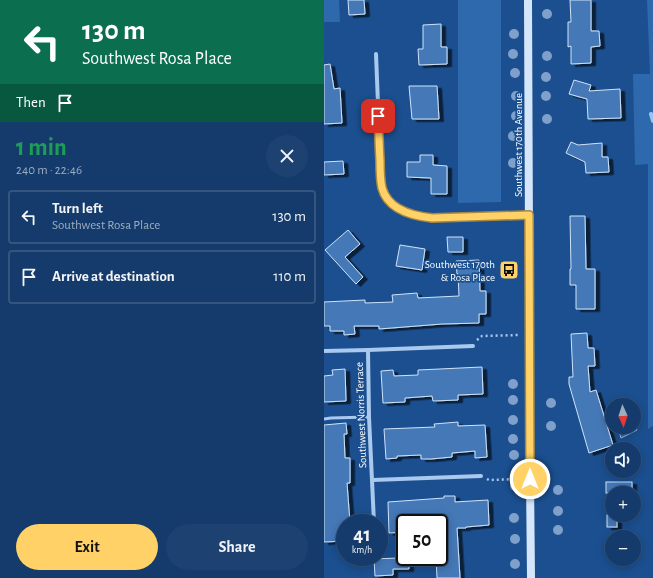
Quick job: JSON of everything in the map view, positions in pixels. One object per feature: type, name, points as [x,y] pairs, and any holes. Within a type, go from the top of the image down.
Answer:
[{"type":"main road","name":"Southwest 170th Avenue","points":[[528,0],[531,578]]},
{"type":"street","points":[[376,54],[381,179],[383,190],[387,198],[396,208],[408,214],[432,218],[529,215]]},
{"type":"street","points":[[368,350],[473,346]]},
{"type":"street","name":"Southwest Norris Terrace","points":[[324,351],[368,350],[369,417],[374,514]]},
{"type":"street","points":[[373,480],[481,476]]},
{"type":"lane","points":[[324,419],[369,417]]},
{"type":"path","points":[[473,346],[482,336],[529,335]]},
{"type":"path","points":[[481,476],[489,480],[530,479]]},
{"type":"shaded area","points":[[324,0],[339,0],[340,22],[324,22]]},
{"type":"shaded area","points":[[458,0],[501,0],[501,202],[458,203]]},
{"type":"shaded area","points":[[647,0],[653,0],[653,426],[648,429],[648,164],[635,165],[633,74],[650,74]]},
{"type":"shaded area","points":[[620,434],[629,434],[621,438]]},
{"type":"building","points":[[348,0],[364,0],[365,14],[349,15]]},
{"type":"building","points":[[570,0],[591,0],[591,31],[599,31],[600,46],[591,47],[591,63],[571,64],[571,46],[568,47],[568,22],[571,22]]},
{"type":"building","points":[[441,24],[441,47],[447,47],[447,64],[419,65],[418,49],[423,49],[423,25]]},
{"type":"building","points":[[330,64],[334,89],[340,88],[342,123],[324,124],[324,65]]},
{"type":"building","points":[[574,80],[591,85],[589,91],[620,89],[621,118],[588,119],[587,99],[569,94]]},
{"type":"building","points":[[409,86],[437,86],[439,119],[412,119]]},
{"type":"building","points":[[571,142],[578,145],[602,143],[602,157],[608,157],[609,172],[586,173],[585,162],[566,153]]},
{"type":"building","points":[[420,155],[433,155],[433,165],[447,166],[447,194],[431,194],[431,178],[407,177],[407,162],[420,162]]},
{"type":"building","points":[[343,161],[344,174],[324,175],[324,162]]},
{"type":"building","points":[[570,216],[585,216],[586,269],[595,269],[595,309],[576,309],[576,285],[570,285]]},
{"type":"building","points":[[348,230],[360,244],[345,257],[363,277],[356,284],[325,250]]},
{"type":"building","points":[[447,237],[463,237],[463,252],[448,252]]},
{"type":"building","points":[[400,245],[425,249],[422,270],[396,266]]},
{"type":"building","points":[[479,260],[480,291],[486,291],[486,314],[479,314],[479,323],[442,324],[379,329],[379,326],[354,326],[355,334],[344,335],[344,331],[330,331],[330,326],[324,326],[324,302],[365,300],[365,303],[393,302],[392,295],[417,293],[418,298],[459,296],[456,261]]},
{"type":"building","points":[[587,333],[588,348],[594,348],[595,366],[588,366],[590,392],[596,390],[605,419],[605,434],[610,434],[612,442],[605,442],[605,448],[589,453],[569,384],[569,377],[573,377],[571,334]]},
{"type":"building","points":[[482,367],[483,394],[458,395],[458,400],[433,401],[432,396],[405,398],[405,402],[383,403],[381,371],[393,370],[394,376],[418,375],[418,370]]},
{"type":"building","points":[[345,369],[346,401],[324,402],[324,376],[333,375],[332,370]]},
{"type":"building","points":[[458,422],[458,426],[485,425],[487,457],[475,458],[475,451],[452,453],[452,457],[431,459],[421,459],[421,455],[397,456],[397,458],[386,459],[384,429],[435,427],[434,424]]},
{"type":"building","points":[[346,423],[347,434],[344,434],[345,458],[350,458],[350,483],[347,483],[349,514],[336,514],[336,541],[324,542],[324,425]]},
{"type":"building","points":[[606,482],[632,482],[632,486],[606,486]]},
{"type":"building","points":[[444,496],[455,496],[455,502],[488,500],[489,525],[457,528],[460,578],[437,578],[436,566],[448,566],[448,514],[396,514],[396,533],[389,533],[388,502],[444,498]]},
{"type":"building","points":[[607,522],[617,522],[617,527],[607,527]]},
{"type":"building","points":[[388,558],[396,558],[396,566],[409,566],[409,569],[393,569],[393,575],[375,576],[374,566],[388,566]]},
{"type":"waterway","points":[[651,114],[653,121]]},
{"type":"place","name":"Southwest 170th & Rosa Place","points":[[509,270]]},
{"type":"route","points":[[378,116],[381,179],[383,190],[387,198],[396,208],[408,214],[432,218],[529,215],[530,479]]}]
